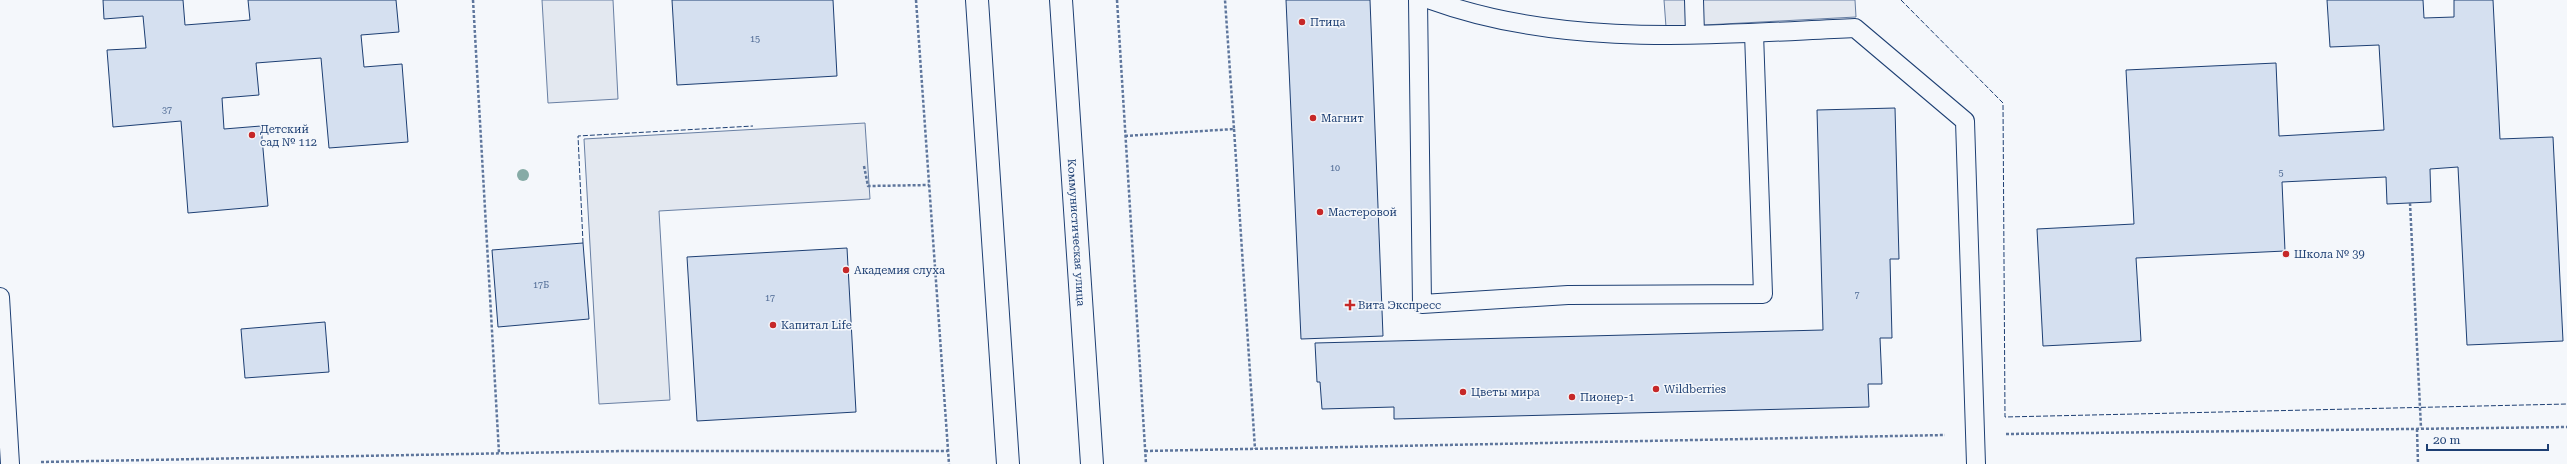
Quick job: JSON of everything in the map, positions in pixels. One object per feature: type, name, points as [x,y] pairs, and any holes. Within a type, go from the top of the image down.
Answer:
[{"type":"main road","points":[[977,0],[1008,464]]},
{"type":"main road","name":"Коммунистическая улица","points":[[1061,0],[1092,464]]},
{"type":"lane","points":[[1418,0],[1422,304],[1568,295],[1764,294],[1754,33]]},
{"type":"lane","points":[[1432,0],[1459,4],[1561,30],[1695,34],[1754,33],[1855,28],[1965,121],[1976,464]]},
{"type":"lane","points":[[1694,0],[1695,34]]},
{"type":"lane","points":[[0,297],[10,463]]},
{"type":"path","points":[[473,0],[499,454]]},
{"type":"path","points":[[916,0],[949,464]]},
{"type":"path","points":[[1116,0],[1146,464]]},
{"type":"path","points":[[1225,0],[1255,449]]},
{"type":"path","points":[[1125,136],[1234,128]]},
{"type":"path","points":[[864,166],[868,186],[929,185]]},
{"type":"path","points":[[2410,203],[2421,428]]},
{"type":"path","points":[[1145,451],[1976,434],[2567,426]]},
{"type":"path","points":[[2417,428],[2418,464]]},
{"type":"path","points":[[10,463],[624,451],[948,451]]},
{"type":"shaded area","points":[[542,0],[613,0],[618,99],[548,103]]},
{"type":"shaded area","points":[[1664,0],[1855,0],[1856,17],[1666,27]]},
{"type":"shaded area","points":[[865,123],[870,199],[659,211],[670,400],[599,404],[584,139]]},
{"type":"building","points":[[103,0],[183,0],[185,25],[250,20],[248,0],[396,0],[399,32],[361,35],[364,67],[402,64],[408,142],[329,148],[321,58],[256,63],[259,95],[222,98],[224,129],[261,126],[268,206],[188,213],[181,121],[113,127],[107,50],[146,48],[143,16],[104,19]]},
{"type":"building","points":[[672,0],[833,0],[837,76],[677,85]]},
{"type":"building","points":[[1286,0],[1370,0],[1383,336],[1301,339]]},
{"type":"building","points":[[2327,0],[2423,0],[2424,18],[2454,17],[2454,0],[2493,0],[2500,139],[2553,137],[2563,341],[2467,345],[2458,167],[2430,169],[2431,202],[2387,204],[2386,177],[2282,182],[2285,251],[2136,258],[2141,341],[2043,346],[2037,229],[2134,224],[2126,70],[2276,63],[2279,136],[2384,130],[2379,45],[2330,47]]},
{"type":"building","points":[[1895,108],[1899,259],[1890,259],[1892,338],[1880,338],[1882,384],[1868,384],[1869,407],[1394,419],[1394,407],[1322,409],[1320,382],[1317,382],[1315,343],[1823,330],[1817,110]]},
{"type":"building","points":[[583,243],[589,319],[498,327],[492,250]]},
{"type":"building","points":[[847,248],[856,412],[697,421],[687,257]]},
{"type":"building","points":[[325,322],[329,372],[245,378],[241,329]]},
{"type":"fence","points":[[1901,0],[2003,103],[2005,417],[2567,404]]},
{"type":"fence","points":[[583,243],[578,136],[753,126]]},
{"type":"place","name":"Птица","points":[[1302,22]]},
{"type":"place","name":"Магнит","points":[[1313,118]]},
{"type":"place","name":"Детский сад № 112","points":[[252,135]]},
{"type":"place","name":"Мастеровой","points":[[1320,212]]},
{"type":"place","name":"Школа № 39","points":[[2286,254]]},
{"type":"place","name":"Академия слуха","points":[[846,270]]},
{"type":"place","name":"Вита Экспресс","points":[[1350,305]]},
{"type":"place","name":"Капитал Life","points":[[773,325]]},
{"type":"place","name":"Wildberries","points":[[1656,389]]},
{"type":"place","name":"Цветы мира","points":[[1463,392]]},
{"type":"place","name":"Пионер-1","points":[[1572,397]]}]
